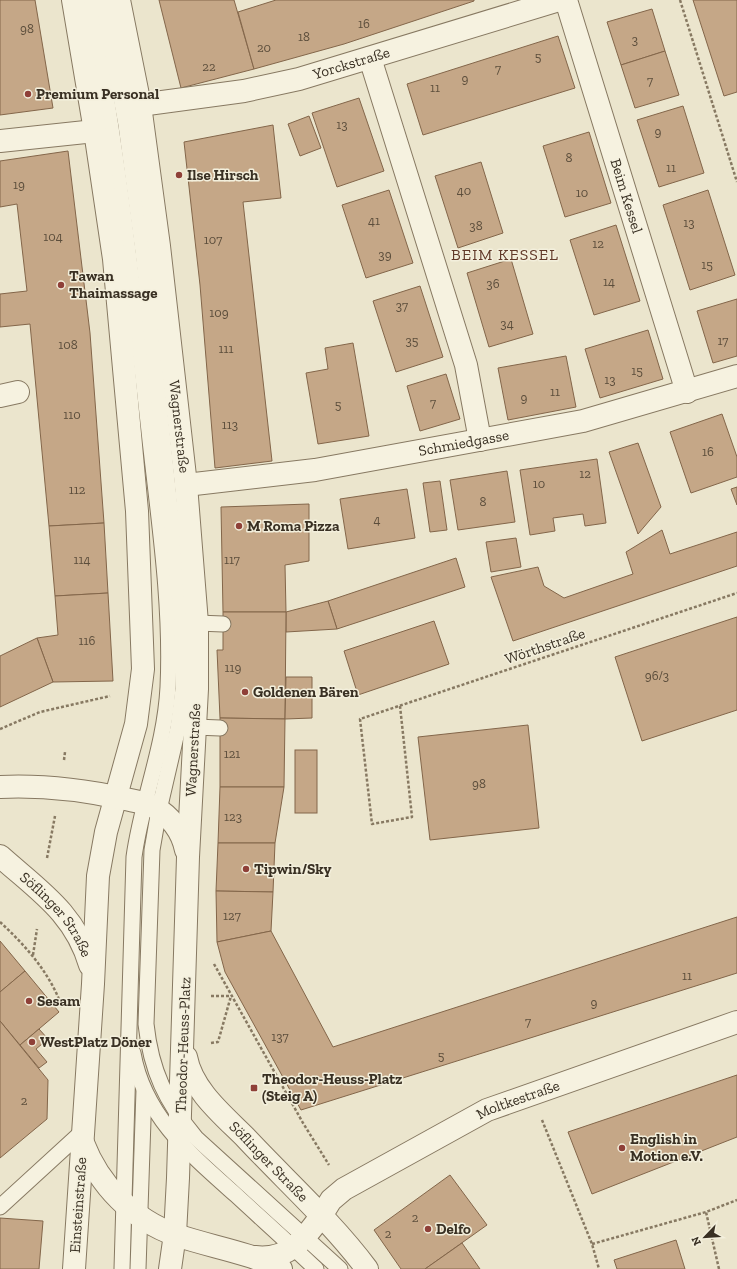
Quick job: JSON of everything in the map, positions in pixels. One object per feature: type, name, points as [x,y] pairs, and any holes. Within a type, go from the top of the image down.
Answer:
[{"type":"street","points":[[73,0],[95,131],[114,259],[126,384],[142,598],[142,688],[136,724],[106,832],[99,869],[83,1137],[101,1177],[108,1187],[132,1210],[175,1234],[253,1257],[281,1269]]},
{"type":"street","name":"Wagnerstraße","points":[[119,0],[140,105],[163,276],[186,485],[197,623],[195,727],[188,857]]},
{"type":"street","name":"Yorckstraße","points":[[140,105],[244,91],[299,79],[370,58],[505,8],[559,0]]},
{"type":"street","name":"Beim Kessel","points":[[566,0],[687,392]]},
{"type":"street","points":[[370,58],[466,365],[480,440]]},
{"type":"street","points":[[0,141],[95,131]]},
{"type":"street","name":"Schmiedgasse","points":[[186,485],[315,470],[584,422],[737,376]]},
{"type":"street","points":[[0,787],[59,788],[115,797],[152,807],[174,823],[183,839],[188,857]]},
{"type":"street","name":"Söflinger Straße","points":[[0,856],[42,891],[70,921],[87,954],[93,984]]},
{"type":"street","name":"Theodor-Heuss-Platz","points":[[175,1234],[180,1143],[188,857]]},
{"type":"street","name":"Moltkestraße","points":[[300,1243],[321,1216],[331,1200],[344,1189],[487,1110],[737,1022]]},
{"type":"street","name":"Söflinger Straße","points":[[183,1046],[190,1072],[203,1092],[233,1126],[321,1216],[368,1269]]},
{"type":"street","name":"Einsteinstraße","points":[[74,1269],[83,1137]]},
{"type":"street","points":[[170,1269],[175,1234]]},
{"type":"street","points":[[253,1257],[270,1257],[300,1243]]},
{"type":"lane","points":[[89,0],[112,127],[130,256],[167,618],[168,688],[164,724],[157,760],[152,807],[144,1089],[132,1210],[122,1269]]},
{"type":"lane","points":[[103,0],[126,125],[143,252],[170,491],[182,621],[183,689],[173,757],[152,807],[134,857],[129,1015],[132,1210],[138,1269]]},
{"type":"lane","points":[[197,623],[223,624]]},
{"type":"lane","points":[[195,727],[220,728]]},
{"type":"lane","points":[[129,1015],[135,1060],[144,1089],[157,1113],[180,1143],[300,1243],[340,1269]]},
{"type":"lane","points":[[146,1024],[149,1050],[156,1074],[165,1095],[180,1119],[196,1138],[300,1243],[316,1269]]},
{"type":"lane","points":[[0,1207],[83,1137]]},
{"type":"path","points":[[680,0],[737,182]]},
{"type":"path","name":"Wörthstraße","points":[[400,706],[412,817],[372,824],[360,719],[737,593]]},
{"type":"path","points":[[0,729],[40,712],[142,688]]},
{"type":"path","points":[[33,956],[65,752]]},
{"type":"path","points":[[0,922],[24,944],[57,994]]},
{"type":"path","points":[[183,1046],[218,1042],[231,996],[303,1123],[344,1189]]},
{"type":"path","points":[[532,1094],[592,1244],[599,1269]]},
{"type":"path","points":[[592,1244],[706,1212],[737,1200]]},
{"type":"path","points":[[706,1212],[719,1269]]},
{"type":"building","points":[[0,0],[35,0],[53,108],[0,115]]},
{"type":"building","points":[[159,0],[234,0],[254,69],[181,88]]},
{"type":"building","points":[[276,0],[474,1],[344,44],[254,69],[238,12]]},
{"type":"building","points":[[693,0],[737,0],[737,92],[724,96]]},
{"type":"building","points":[[652,9],[665,51],[621,65],[607,22]]},
{"type":"building","points":[[558,36],[575,88],[423,135],[407,84]]},
{"type":"building","points":[[665,51],[679,95],[635,108],[621,65]]},
{"type":"building","points":[[359,98],[384,171],[337,187],[312,113]]},
{"type":"building","points":[[683,106],[704,173],[659,187],[637,120]]},
{"type":"building","points":[[309,116],[321,148],[300,156],[288,124]]},
{"type":"building","points":[[273,125],[281,198],[243,202],[272,461],[215,468],[200,285],[184,142]]},
{"type":"building","points":[[589,132],[611,203],[565,217],[543,146]]},
{"type":"building","points":[[68,151],[90,333],[104,523],[49,526],[30,324],[0,327],[0,294],[27,291],[17,204],[0,207],[0,161]]},
{"type":"building","points":[[481,162],[503,233],[458,248],[435,176]]},
{"type":"building","points":[[389,190],[413,263],[366,278],[342,205]]},
{"type":"building","points":[[708,190],[735,275],[690,290],[663,205]]},
{"type":"building","points":[[616,225],[640,301],[594,315],[570,240]]},
{"type":"building","points":[[511,259],[533,334],[489,347],[467,273]]},
{"type":"building","points":[[420,286],[443,357],[396,372],[373,301]]},
{"type":"building","points":[[737,299],[737,356],[713,363],[697,311]]},
{"type":"building","points":[[648,330],[663,379],[600,398],[585,349]]},
{"type":"building","points":[[353,343],[369,436],[318,444],[306,373],[328,369],[325,348]]},
{"type":"building","points":[[566,356],[576,407],[508,420],[498,368]]},
{"type":"building","points":[[446,374],[460,419],[420,431],[407,386]]},
{"type":"building","points":[[722,414],[737,457],[737,477],[691,493],[670,432]]},
{"type":"building","points":[[638,443],[661,507],[638,534],[609,452]]},
{"type":"building","points":[[597,459],[606,523],[585,526],[583,514],[553,518],[555,531],[530,535],[520,470]]},
{"type":"building","points":[[507,471],[515,522],[458,530],[450,480]]},
{"type":"building","points":[[440,481],[447,530],[430,532],[423,483]]},
{"type":"building","points":[[737,487],[737,505],[731,489]]},
{"type":"building","points":[[407,489],[415,538],[348,549],[340,499]]},
{"type":"building","points":[[309,504],[309,561],[285,565],[286,612],[223,612],[221,507]]},
{"type":"building","points":[[104,523],[108,593],[55,596],[49,526]]},
{"type":"building","points":[[662,530],[670,554],[737,532],[737,566],[513,641],[491,577],[538,567],[544,586],[564,598],[633,574],[626,552]]},
{"type":"building","points":[[516,538],[521,567],[491,572],[486,542]]},
{"type":"building","points":[[456,558],[465,587],[337,629],[328,601]]},
{"type":"building","points":[[108,593],[113,681],[53,682],[37,638],[58,635],[55,596]]},
{"type":"building","points":[[328,601],[337,629],[286,632],[286,612]]},
{"type":"building","points":[[223,612],[286,612],[285,719],[220,718],[217,650],[223,650]]},
{"type":"building","points":[[737,617],[737,710],[642,741],[615,657]]},
{"type":"building","points":[[434,621],[449,664],[358,695],[344,651]]},
{"type":"building","points":[[37,638],[53,682],[0,707],[0,656]]},
{"type":"building","points":[[286,677],[312,677],[312,718],[285,719]]},
{"type":"building","points":[[220,718],[285,719],[284,787],[220,787]]},
{"type":"building","points":[[528,725],[539,828],[430,840],[418,737]]},
{"type":"building","points":[[295,750],[317,750],[317,813],[295,813]]},
{"type":"building","points":[[220,787],[284,787],[275,843],[218,843]]},
{"type":"building","points":[[218,843],[275,843],[273,892],[216,891]]},
{"type":"building","points":[[216,891],[273,892],[271,931],[217,942]]},
{"type":"building","points":[[737,917],[737,973],[301,1110],[225,972],[217,942],[271,931],[333,1047]]},
{"type":"building","points":[[0,941],[25,971],[0,992]]},
{"type":"building","points":[[25,971],[59,1012],[20,1045],[0,1021],[0,992]]},
{"type":"building","points":[[0,1021],[48,1080],[47,1119],[0,1158]]},
{"type":"building","points":[[39,1029],[48,1039],[36,1049],[47,1062],[39,1068],[20,1045]]},
{"type":"building","points":[[737,1075],[737,1137],[592,1194],[568,1132]]},
{"type":"building","points":[[450,1175],[487,1225],[425,1269],[401,1269],[374,1230]]},
{"type":"building","points":[[0,1218],[43,1221],[39,1269],[0,1269]]},
{"type":"building","points":[[676,1240],[685,1269],[617,1269],[614,1260]]},
{"type":"building","points":[[462,1243],[480,1269],[425,1269]]},
{"type":"place","name":"Premium Personal","points":[[28,94]]},
{"type":"place","name":"Ilse Hirsch","points":[[179,175]]},
{"type":"place","name":"Tawan Thaimassage","points":[[61,285]]},
{"type":"place","name":"M Roma Pizza","points":[[239,526]]},
{"type":"place","name":"Goldenen Bären","points":[[245,692]]},
{"type":"place","name":"Tipwin/Sky","points":[[246,869]]},
{"type":"place","name":"Sesam","points":[[29,1001]]},
{"type":"place","name":"WestPlatz Döner","points":[[32,1042]]},
{"type":"place","name":"Theodor-Heuss-Platz (Steig A)","points":[[254,1088]]},
{"type":"place","name":"English in Motion e.V.","points":[[622,1148]]},
{"type":"place","name":"Delfo","points":[[428,1229]]},
{"type":"district","name":"BEIM KESSEL","points":[[505,254]]}]
